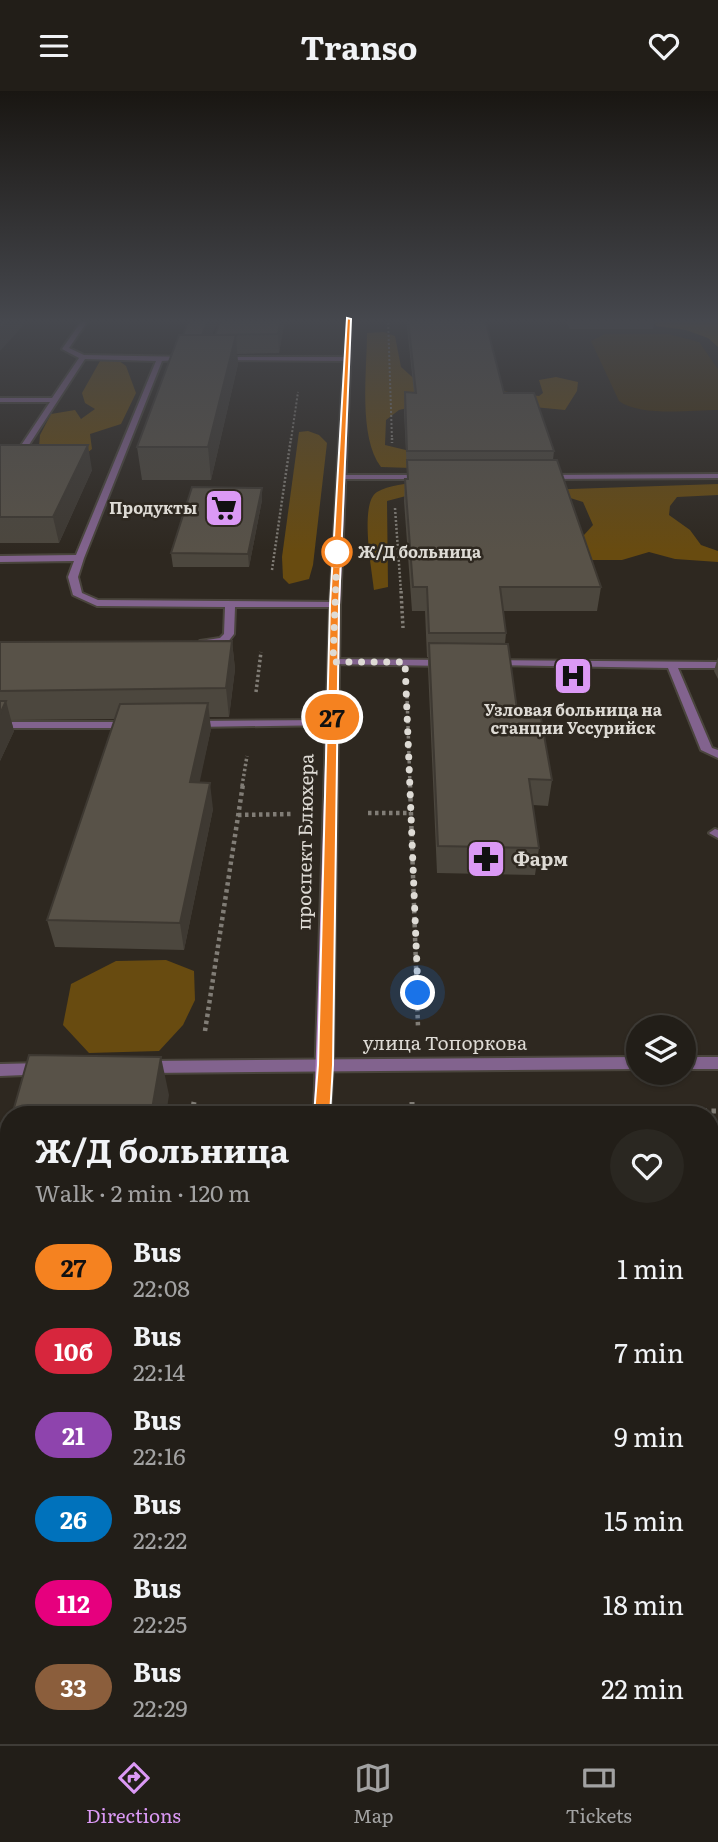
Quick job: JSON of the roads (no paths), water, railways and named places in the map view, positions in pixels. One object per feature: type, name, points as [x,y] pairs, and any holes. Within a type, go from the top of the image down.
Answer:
[{"type":"main road","name":"проспект Блюхера","points":[[323,1106],[333,662],[345,396]]},
{"type":"street","points":[[0,454],[18,455],[56,396]]},
{"type":"street","points":[[145,396],[79,558],[73,577],[78,595],[97,603],[335,605]]},
{"type":"street","points":[[0,400],[53,400]]},
{"type":"street","points":[[542,477],[718,476]]},
{"type":"street","points":[[341,477],[433,477]]},
{"type":"street","points":[[0,559],[79,558]]},
{"type":"street","points":[[187,643],[223,641],[229,634],[230,605]]},
{"type":"street","points":[[333,662],[455,663]]},
{"type":"street","points":[[482,663],[718,665]]},
{"type":"street","points":[[672,665],[707,750],[718,754]]},
{"type":"street","points":[[182,724],[332,723]]},
{"type":"street","points":[[0,725],[140,725]]},
{"type":"street","name":"улица Топоркова","points":[[133,1067],[626,1063]]},
{"type":"street","points":[[696,1063],[718,1063]]},
{"type":"street","points":[[0,1070],[66,1069]]},
{"type":"place","name":"Продукты","points":[[224,508]]},
{"type":"place","name":"Ж/Д больница","points":[[337,552]]},
{"type":"place","name":"Узловая больница на станции Уссурийск","points":[[573,676]]},
{"type":"place","name":"Фарм","points":[[486,859]]}]
